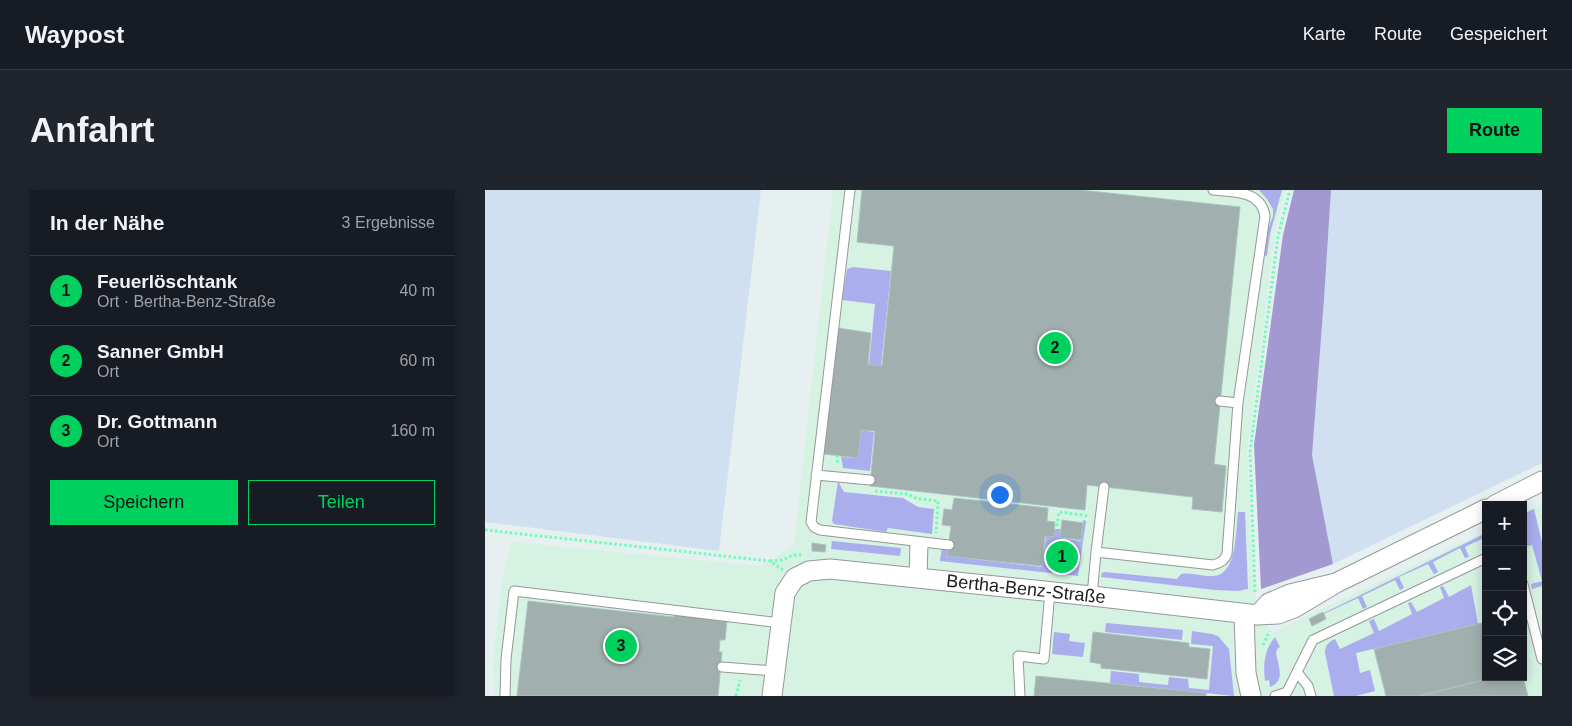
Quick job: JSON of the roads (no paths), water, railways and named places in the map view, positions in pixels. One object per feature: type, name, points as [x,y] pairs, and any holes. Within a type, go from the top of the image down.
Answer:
[{"type":"street","name":"Bertha-Benz-Straße","points":[[1506,501],[1541,486]]},
{"type":"street","name":"Bertha-Benz-Straße","points":[[781,623],[785,593],[795,578],[809,571],[829,569],[1092,596],[1252,615],[1278,614],[1294,608],[1336,583],[1482,512]]},
{"type":"street","points":[[1251,696],[1246,673],[1252,615]]},
{"type":"street","points":[[772,696],[781,623]]},
{"type":"lane","points":[[850,190],[811,522],[814,527],[821,530],[949,545]]},
{"type":"lane","points":[[1096,552],[1213,565],[1221,563],[1227,554],[1230,474],[1238,403],[1265,216],[1264,208],[1253,196],[1244,193],[1213,190]]},
{"type":"lane","points":[[1221,401],[1238,403]]},
{"type":"lane","points":[[816,475],[870,480]]},
{"type":"lane","points":[[1092,596],[1104,487]]},
{"type":"lane","points":[[918,579],[919,542]]},
{"type":"lane","points":[[1275,696],[1287,692],[1313,640],[1482,560]]},
{"type":"lane","points":[[1525,591],[1542,659]]},
{"type":"lane","points":[[505,696],[506,659],[514,592],[781,623]]},
{"type":"lane","points":[[1020,696],[1018,656],[1044,659],[1050,592]]},
{"type":"lane","points":[[722,667],[775,671]]},
{"type":"lane","points":[[1297,672],[1309,686],[1311,696]]},
{"type":"place","name":"Sanner GmbH","points":[[1055,348]]},
{"type":"place","name":"Feuerlöschtank","points":[[1062,557]]},
{"type":"place","name":"Dr. Gottmann","points":[[621,646]]}]
